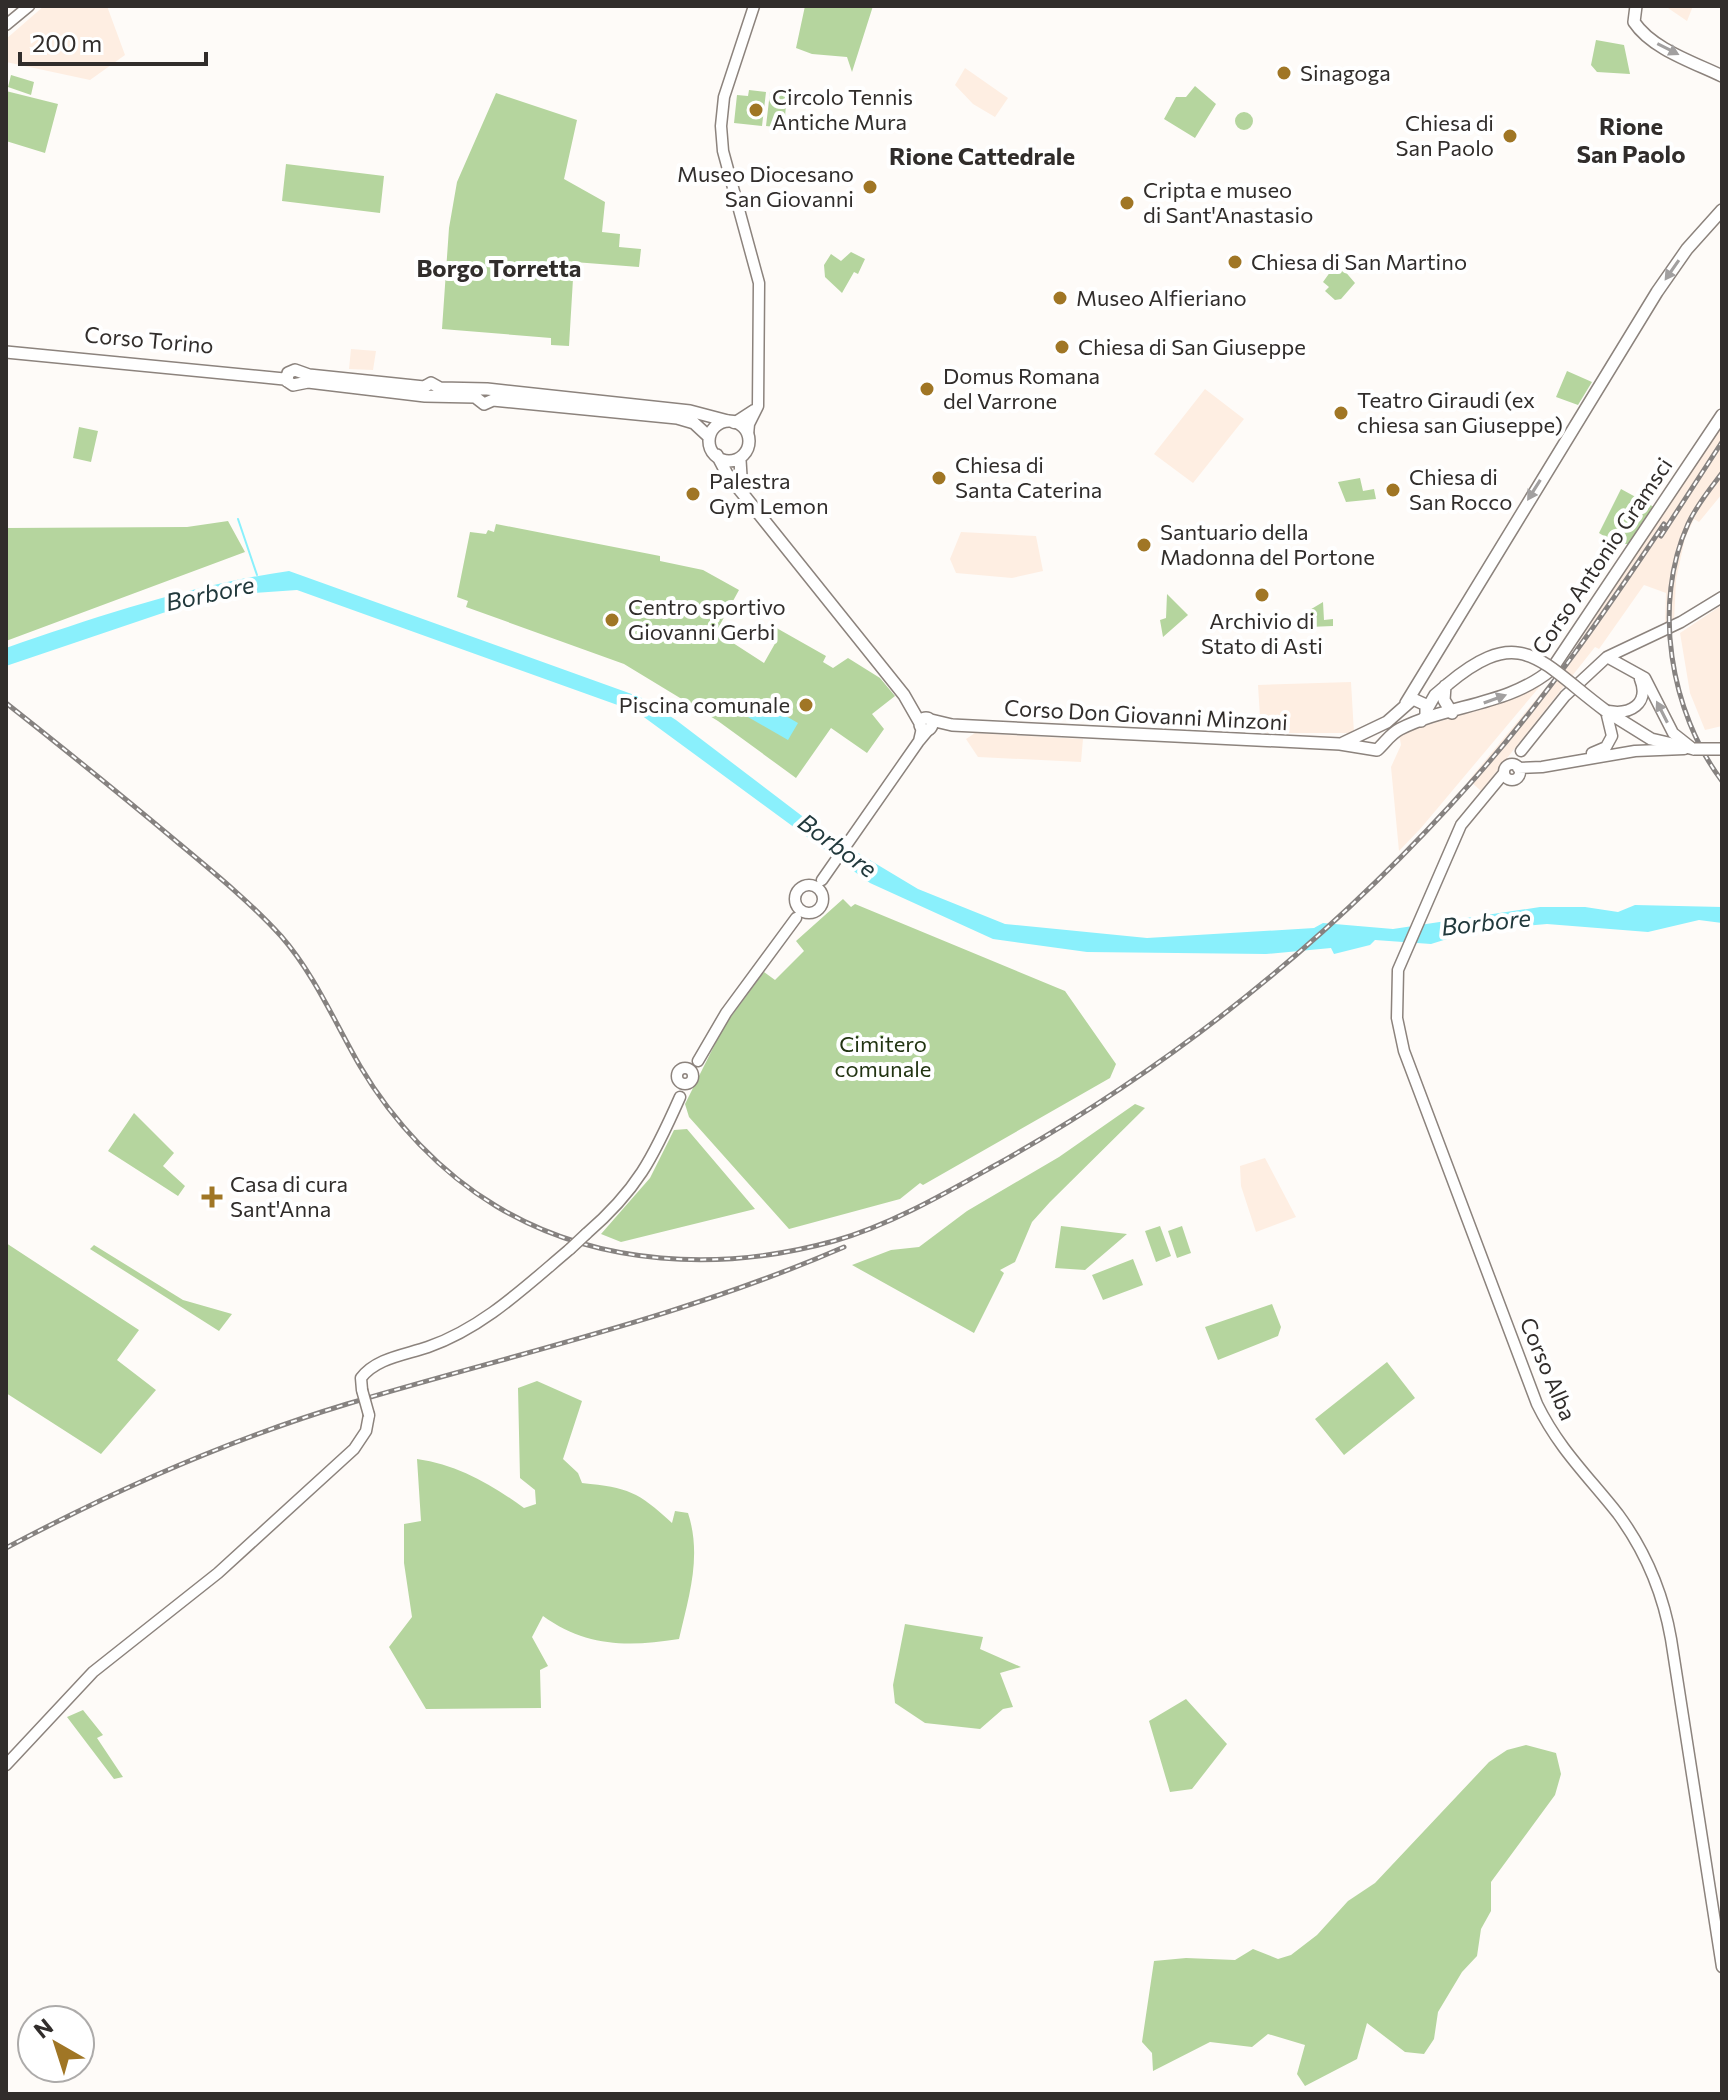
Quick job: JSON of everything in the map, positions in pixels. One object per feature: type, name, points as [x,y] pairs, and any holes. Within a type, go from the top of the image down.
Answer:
[{"type":"main road","points":[[1636,6],[1634,22],[1639,30],[1658,44],[1722,76]]},
{"type":"main road","points":[[1406,703],[1657,292],[1687,249],[1722,210]]},
{"type":"main road","name":"Corso Torino","points":[[6,350],[288,377],[293,385],[308,382],[424,391],[431,383],[440,388],[493,396],[677,418],[694,423],[708,436]]},
{"type":"main road","name":"Corso Torino","points":[[493,396],[690,411],[731,422]]},
{"type":"main road","name":"Corso Antonio Gramsci","points":[[1420,721],[1496,700],[1541,679],[1552,669],[1722,415]]},
{"type":"main road","points":[[742,492],[740,460],[749,448],[748,435],[731,422],[716,425],[708,436],[742,492],[904,695],[926,727]]},
{"type":"main road","points":[[717,455],[729,461],[740,460]]},
{"type":"main road","points":[[1367,732],[1363,738],[1367,748],[1377,750],[1395,731],[1420,721],[1435,695],[1487,655],[1515,651],[1539,661],[1606,711],[1651,739],[1694,749],[1722,749]]},
{"type":"main road","points":[[1446,685],[1444,700],[1452,713]]},
{"type":"main road","points":[[1406,703],[1435,695]]},
{"type":"main road","points":[[1418,699],[1427,709]]},
{"type":"main road","name":"Corso Don Giovanni Minzoni","points":[[1340,744],[1387,722],[1406,703]]},
{"type":"main road","name":"Corso Don Giovanni Minzoni","points":[[926,727],[949,724],[1340,744],[1367,748]]},
{"type":"street","points":[[6,25],[29,6]]},
{"type":"street","points":[[748,435],[749,424],[758,406],[759,283],[723,151],[721,126],[724,97],[754,6]]},
{"type":"street","points":[[731,422],[758,406]]},
{"type":"street","name":"Corso Alba","points":[[1722,597],[1681,622],[1607,657],[1565,696],[1521,751],[1512,771],[1489,790],[1461,825],[1396,978],[1404,1051],[1534,1395],[1559,1444],[1619,1517],[1640,1548],[1666,1611],[1722,1967]]},
{"type":"street","points":[[1607,657],[1645,678],[1676,738],[1694,749]]},
{"type":"street","points":[[1578,760],[1601,750],[1610,741],[1613,731],[1606,711],[1624,713],[1637,707],[1643,686],[1635,671]]},
{"type":"street","points":[[800,913],[795,899],[798,890],[820,883],[926,727]]},
{"type":"street","points":[[1512,771],[1635,751],[1694,749]]},
{"type":"street","points":[[6,1765],[93,1672],[218,1573],[354,1449],[364,1435],[369,1415],[361,1378],[374,1365],[432,1346],[473,1326],[570,1249],[623,1201],[646,1171],[688,1076],[726,1013],[800,913],[814,912],[821,906],[820,883]]},
{"type":"shaded area","points":[[44,6],[107,6],[125,55],[90,80],[6,62],[6,39]]},
{"type":"shaded area","points":[[1665,6],[1693,6],[1687,21]]},
{"type":"shaded area","points":[[965,68],[1008,98],[995,117],[973,104],[955,85]]},
{"type":"shaded area","points":[[351,349],[376,351],[373,370],[349,369]]},
{"type":"shaded area","points":[[1205,389],[1244,419],[1193,483],[1154,454]]},
{"type":"shaded area","points":[[1722,423],[1722,494],[1699,522],[1694,519],[1685,538],[1676,580],[1674,621],[1665,625],[1666,593],[1644,585],[1599,649],[1595,647],[1481,791],[1469,780],[1562,668]]},
{"type":"shaded area","points":[[961,532],[1036,536],[1043,571],[1012,578],[956,573],[950,559]]},
{"type":"shaded area","points":[[1722,605],[1722,726],[1705,730],[1690,693],[1680,633]]},
{"type":"shaded area","points":[[1351,682],[1354,733],[1261,733],[1258,685]]},
{"type":"shaded area","points":[[1541,685],[1399,851],[1391,767],[1401,745],[1399,733],[1483,709]]},
{"type":"shaded area","points":[[975,733],[1083,739],[1081,762],[978,757],[966,739]]},
{"type":"shaded area","points":[[1265,1158],[1296,1217],[1256,1232],[1241,1186],[1240,1166]]},
{"type":"green space","points":[[805,6],[873,6],[852,72],[847,57],[812,54],[796,48]]},
{"type":"green space","points":[[1596,40],[1624,45],[1630,74],[1597,72],[1591,65]]},
{"type":"green space","points":[[11,75],[34,82],[31,95],[8,87]]},
{"type":"green space","points":[[1195,86],[1216,104],[1195,138],[1164,119],[1176,97],[1186,97]]},
{"type":"green space","name":"Circolo Tennis Antiche Mura","points":[[749,90],[766,92],[762,126],[734,123],[737,95],[748,96]]},
{"type":"green space","points":[[6,91],[58,104],[45,153],[6,141]]},
{"type":"green space","points":[[770,92],[787,94],[784,128],[766,126]]},
{"type":"green space","points":[[496,93],[577,120],[564,179],[605,202],[602,232],[620,234],[619,247],[641,249],[639,267],[574,262],[569,346],[551,345],[551,338],[442,329],[449,228],[457,182]]},
{"type":"green space","points":[[1244,112],[1253,121],[1244,130],[1235,121]]},
{"type":"green space","points":[[286,164],[384,176],[380,213],[282,201]]},
{"type":"green space","points":[[851,252],[865,259],[858,274],[854,272],[842,293],[825,277],[824,265],[831,254],[841,261]]},
{"type":"green space","points":[[1333,268],[1340,273],[1343,269],[1355,283],[1341,299],[1335,300],[1325,291],[1329,287],[1323,282]]},
{"type":"green space","points":[[1567,371],[1592,382],[1578,405],[1556,397]]},
{"type":"green space","points":[[79,427],[98,431],[91,462],[73,458]]},
{"type":"green space","points":[[1360,478],[1363,491],[1374,489],[1376,499],[1346,502],[1338,482]]},
{"type":"green space","points":[[1621,489],[1654,507],[1630,544],[1617,544],[1599,533]]},
{"type":"green space","points":[[228,521],[245,552],[6,641],[6,528],[187,527]]},
{"type":"green space","name":"Centro sportivo Giovanni Gerbi","points":[[496,524],[660,556],[660,561],[703,570],[739,590],[716,632],[764,663],[777,640],[768,635],[773,626],[826,656],[823,662],[833,668],[848,658],[880,678],[895,696],[872,714],[884,729],[867,753],[831,728],[796,778],[718,721],[624,664],[466,607],[468,601],[457,597],[470,532],[494,532]]},
{"type":"green space","points":[[1167,594],[1188,615],[1163,637],[1160,620],[1166,618]]},
{"type":"green space","points":[[1323,602],[1324,620],[1333,619],[1333,626],[1309,627],[1308,611]]},
{"type":"green space","name":"Cimitero comunale","points":[[843,899],[851,907],[855,904],[1065,991],[1116,1064],[1110,1078],[923,1185],[920,1183],[900,1199],[789,1229],[689,1117],[685,1104],[724,1026],[764,972],[775,980],[804,951],[796,941]]},
{"type":"green space","points":[[1135,1104],[1145,1108],[1032,1222],[1015,1262],[1000,1270],[1004,1273],[974,1333],[852,1265],[891,1250],[919,1247],[967,1211],[1059,1157]]},
{"type":"green space","points":[[134,1113],[174,1153],[163,1166],[185,1186],[178,1196],[108,1151]]},
{"type":"green space","points":[[687,1129],[755,1209],[621,1242],[601,1234],[650,1178],[674,1130]]},
{"type":"green space","points":[[1061,1226],[1127,1234],[1085,1270],[1055,1268]]},
{"type":"green space","points":[[1160,1226],[1171,1256],[1156,1262],[1145,1231]]},
{"type":"green space","points":[[1182,1226],[1191,1253],[1177,1258],[1168,1231]]},
{"type":"green space","points":[[6,1243],[139,1330],[117,1360],[156,1390],[101,1454],[6,1393]]},
{"type":"green space","points":[[94,1245],[183,1300],[232,1314],[219,1331],[90,1249]]},
{"type":"green space","points":[[1133,1259],[1143,1285],[1103,1300],[1092,1275]]},
{"type":"green space","points":[[1272,1304],[1281,1327],[1278,1336],[1218,1360],[1205,1327]]},
{"type":"green space","points":[[1387,1362],[1415,1398],[1344,1455],[1315,1419]]},
{"type":"green space","points":[[537,1381],[582,1401],[563,1459],[578,1473],[582,1483],[632,1493],[672,1523],[675,1511],[688,1513],[694,1560],[679,1639],[642,1643],[608,1642],[575,1634],[543,1616],[532,1637],[548,1666],[540,1670],[541,1708],[426,1709],[389,1647],[412,1617],[404,1563],[404,1524],[421,1521],[417,1459],[474,1477],[524,1508],[536,1504],[535,1490],[520,1478],[518,1388]]},
{"type":"green space","points":[[905,1624],[983,1637],[980,1649],[1021,1667],[1000,1673],[1013,1707],[1003,1709],[980,1729],[925,1723],[895,1703],[893,1685]]},
{"type":"green space","points":[[1186,1699],[1227,1744],[1192,1789],[1170,1792],[1149,1721]]},
{"type":"green space","points":[[83,1710],[103,1735],[97,1738],[123,1777],[114,1779],[67,1717]]},
{"type":"green space","points":[[1526,1745],[1556,1753],[1561,1774],[1555,1795],[1491,1882],[1491,1911],[1481,1929],[1477,1956],[1462,1972],[1438,2012],[1434,2039],[1424,2054],[1405,2052],[1367,2023],[1357,2059],[1305,2086],[1297,2074],[1305,2045],[1268,2034],[1252,2047],[1210,2042],[1153,2071],[1152,2053],[1142,2042],[1154,1961],[1186,1958],[1235,1960],[1253,1949],[1278,1959],[1291,1955],[1317,1935],[1348,1901],[1375,1883],[1489,1762],[1507,1750]]},
{"type":"water","name":"Borbore","points":[[289,571],[640,697],[676,720],[823,832],[918,889],[1005,924],[1147,938],[1314,928],[1323,923],[1393,929],[1540,907],[1585,907],[1618,912],[1635,905],[1722,907],[1722,923],[1699,920],[1648,932],[1547,924],[1476,930],[1431,944],[1375,940],[1370,945],[1334,954],[1331,948],[1266,954],[1087,952],[993,939],[870,883],[637,712],[297,590],[213,596],[6,666],[6,648],[41,636],[181,593]]},
{"type":"water","points":[[758,700],[798,723],[788,740],[748,717]]},
{"type":"waterway","name":"Borbore","points":[[238,519],[257,575]]},
{"type":"railway","points":[[1661,536],[1722,442]]},
{"type":"railway","points":[[1722,473],[1688,524],[1677,555],[1669,622],[1679,690],[1704,753],[1722,781]]},
{"type":"railway","points":[[6,703],[203,864],[269,923],[304,967],[387,1107],[420,1145],[476,1193],[535,1226],[576,1242],[618,1252],[704,1260],[748,1257],[834,1241],[875,1227],[935,1198],[1059,1128],[1125,1086],[1250,993],[1367,890],[1475,778],[1550,686],[1664,524]]},
{"type":"railway","points":[[6,1548],[130,1486],[303,1418],[660,1314],[783,1272],[844,1247]]},
{"type":"place","name":"Sinagoga","points":[[1284,73]]},
{"type":"place","name":"Circolo Tennis Antiche Mura","points":[[756,110]]},
{"type":"place","name":"Chiesa di San Paolo","points":[[1510,136]]},
{"type":"place","name":"Museo Diocesano San Giovanni","points":[[870,187]]},
{"type":"place","name":"Cripta e museo di Sant'Anastasio","points":[[1127,203]]},
{"type":"place","name":"Chiesa di San Martino","points":[[1235,262]]},
{"type":"place","name":"Museo Alfieriano","points":[[1060,298]]},
{"type":"place","name":"Chiesa di San Giuseppe","points":[[1062,347]]},
{"type":"place","name":"Domus Romana del Varrone","points":[[927,389]]},
{"type":"place","name":"Teatro Giraudi (ex chiesa san Giuseppe)","points":[[1341,413]]},
{"type":"place","name":"Chiesa di Santa Caterina","points":[[939,478]]},
{"type":"place","name":"Chiesa di San Rocco","points":[[1393,490]]},
{"type":"place","name":"Palestra Gym Lemon","points":[[693,494]]},
{"type":"place","name":"Santuario della Madonna del Portone","points":[[1144,545]]},
{"type":"place","name":"Archivio di Stato di Asti","points":[[1262,595]]},
{"type":"place","name":"Centro sportivo Giovanni Gerbi","points":[[612,620]]},
{"type":"place","name":"Piscina comunale","points":[[806,705]]},
{"type":"place","name":"Casa di cura Sant'Anna","points":[[212,1197]]},
{"type":"district","name":"Rione San Paolo","points":[[1631,141]]},
{"type":"district","name":"Rione Cattedrale","points":[[982,157]]},
{"type":"district","name":"Borgo Torretta","points":[[499,269]]}]
